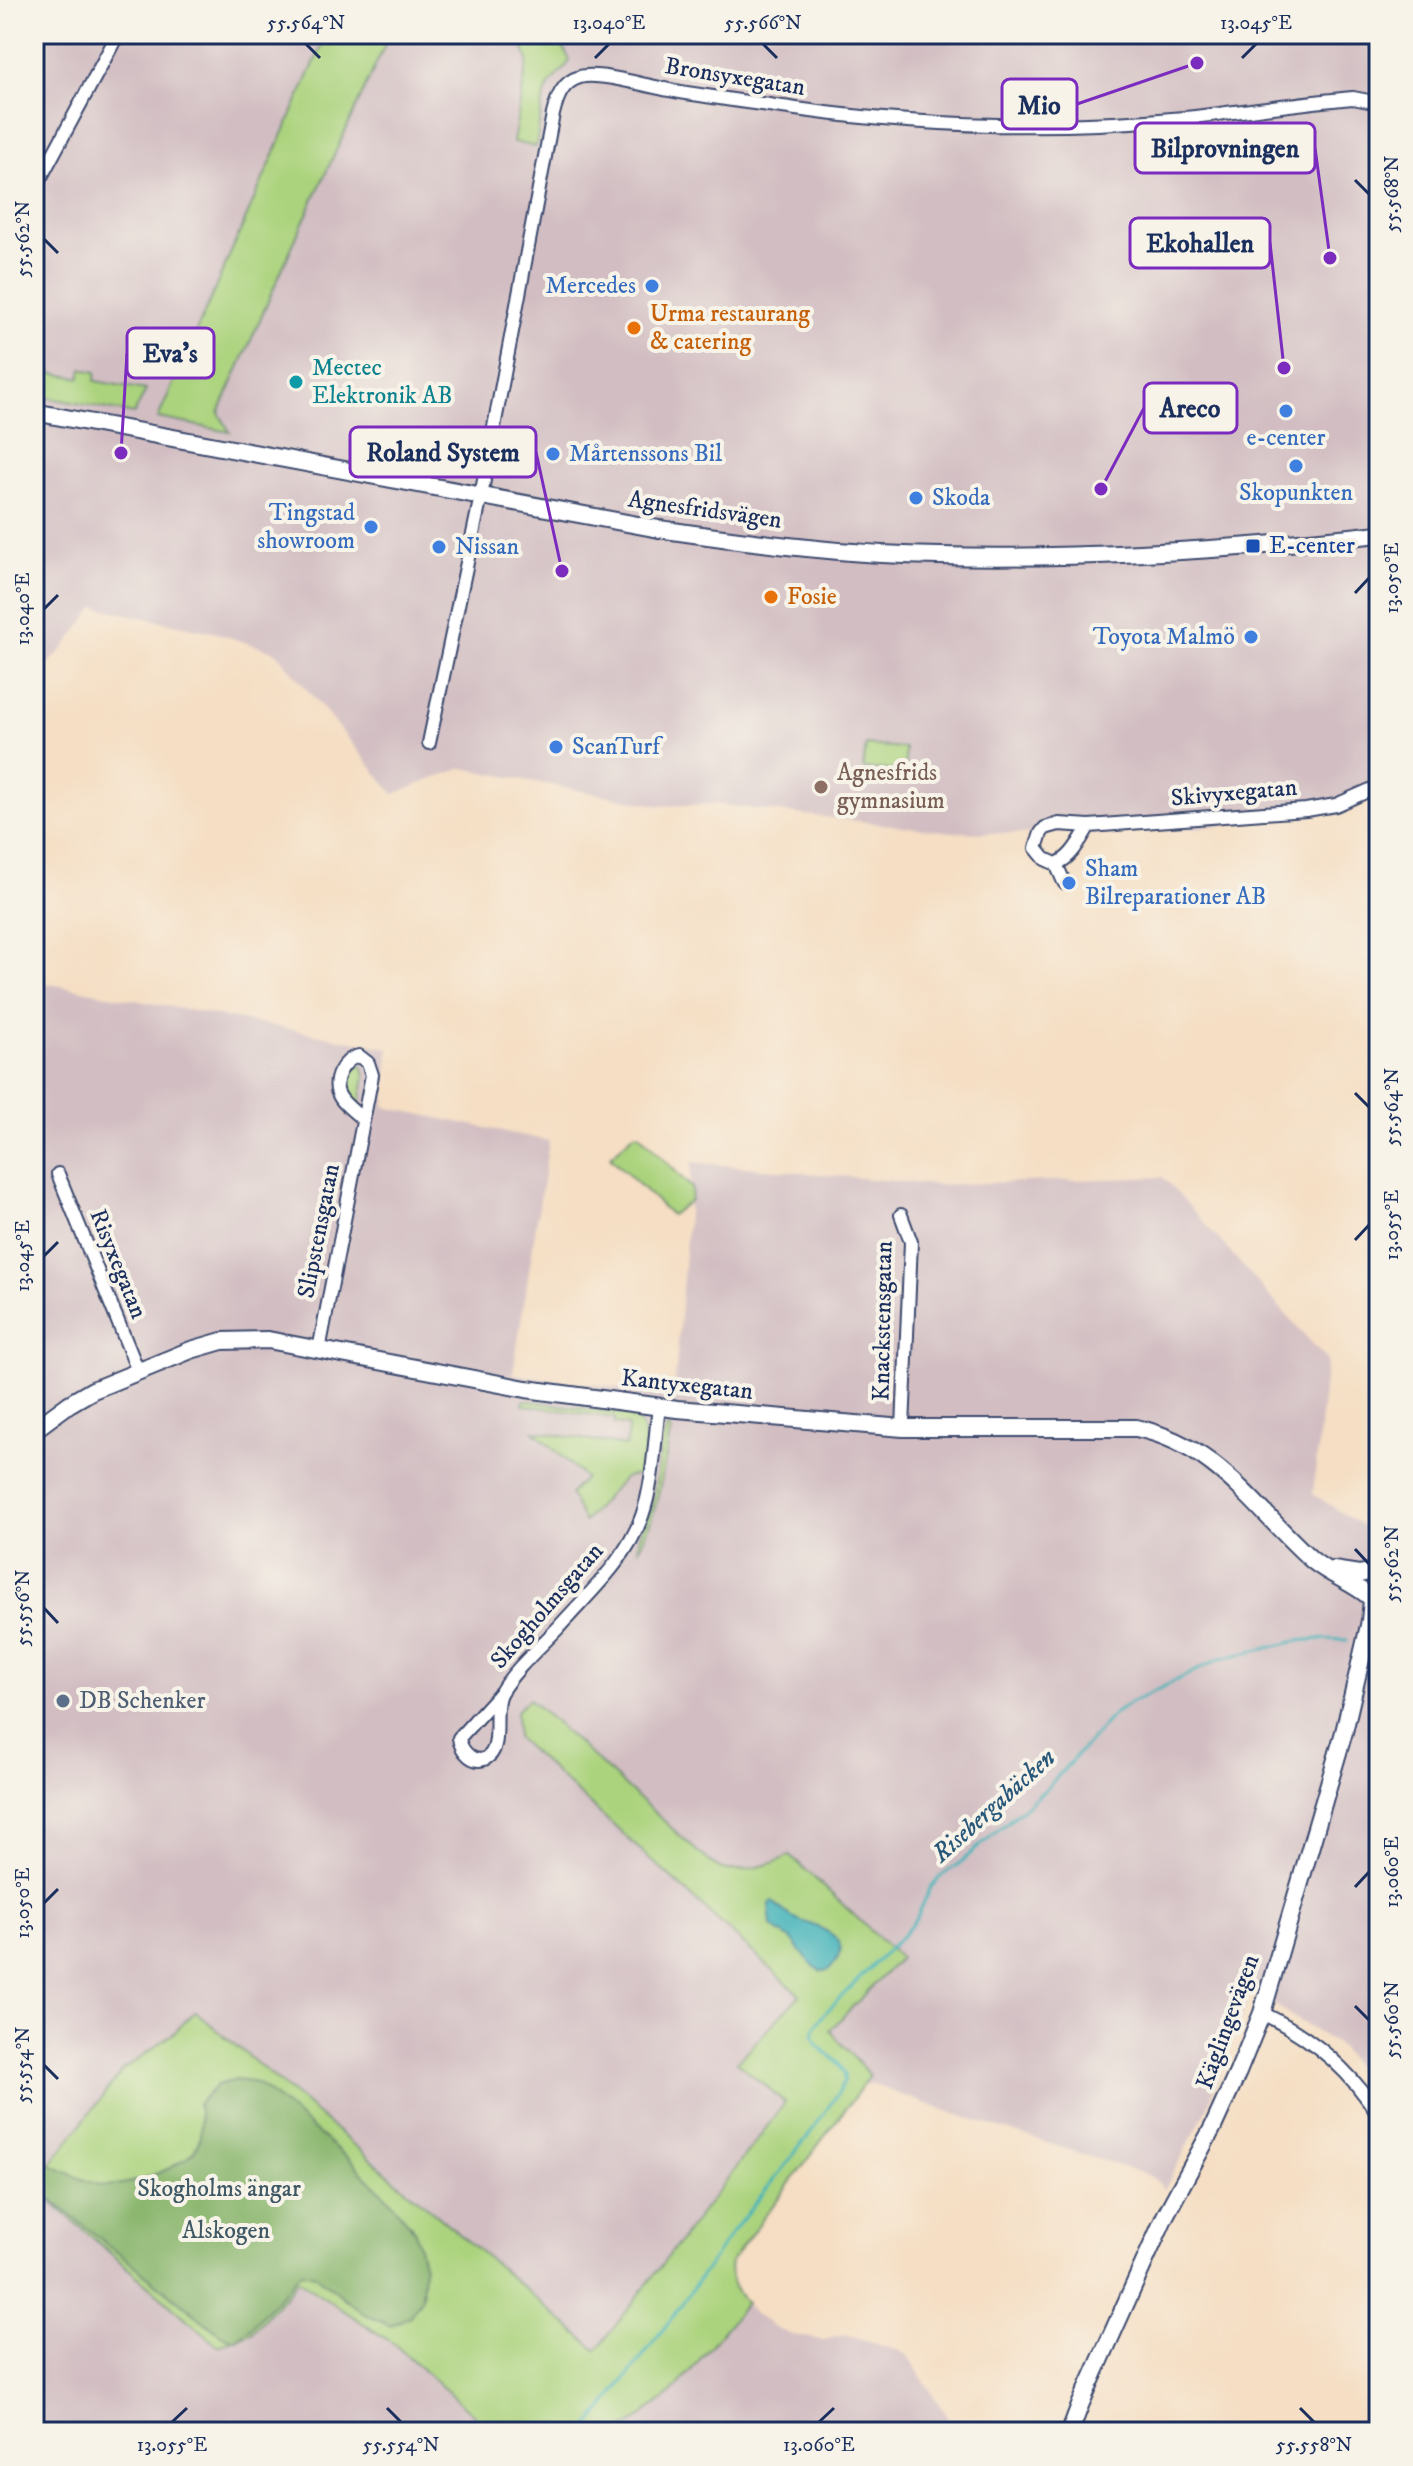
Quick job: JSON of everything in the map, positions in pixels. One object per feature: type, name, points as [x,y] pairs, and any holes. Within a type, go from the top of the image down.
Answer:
[{"type":"main road","name":"Agnesfridsvägen","points":[[34,412],[598,519],[761,543],[885,554],[1040,556],[1154,553],[1379,534]]},
{"type":"main road","name":"Kantyxegatan","points":[[34,1430],[93,1390],[191,1350],[222,1341],[268,1340],[526,1389],[659,1407],[903,1428],[1116,1427],[1153,1431],[1172,1438],[1211,1462],[1313,1561],[1374,1601]]},
{"type":"main road","name":"Kantyxegatan","points":[[1313,1561],[1347,1573],[1379,1570]]},
{"type":"main road","name":"Käglingevägen","points":[[1344,1732],[1374,1601],[1369,1584],[1379,1570]]},
{"type":"main road","name":"Käglingevägen","points":[[1070,2432],[1165,2216],[1232,2086],[1262,2013],[1344,1732],[1379,1630]]},
{"type":"main road","name":"Käglingevägen","points":[[1081,2432],[1122,2315]]},
{"type":"street","points":[[34,190],[118,34]]},
{"type":"street","name":"Bronsyxegatan","points":[[429,743],[481,496],[553,114],[558,95],[569,82],[578,77],[597,76],[673,91],[837,115],[914,121],[1084,124],[1185,118],[1350,98],[1379,103]]},
{"type":"street","name":"Skivyxegatan","points":[[1064,882],[1056,864],[1045,859],[1036,848],[1045,828],[1059,824],[1089,826],[1306,810],[1336,805],[1379,786]]},
{"type":"street","points":[[1056,864],[1069,855],[1089,826]]},
{"type":"street","name":"Slipstensgatan","points":[[319,1350],[372,1075],[368,1063],[359,1056],[349,1059],[341,1068],[337,1089],[342,1100],[363,1120]]},
{"type":"street","name":"Risyxegatan","points":[[58,1174],[138,1371]]},
{"type":"street","name":"Knackstensgatan","points":[[901,1215],[911,1242],[903,1428]]},
{"type":"street","name":"Skogholmsgatan","points":[[499,1694],[494,1748],[484,1759],[472,1758],[462,1748],[459,1738],[615,1565],[637,1528],[646,1502],[659,1407]]},
{"type":"street","points":[[1262,2013],[1296,2031],[1331,2058],[1360,2089],[1379,2116]]},
{"type":"shaded area","points":[[34,34],[1379,34],[1379,795],[1345,811],[1188,829],[1029,834],[951,832],[713,804],[661,806],[462,768],[394,794],[276,652],[216,633],[95,607],[64,648],[34,679]]},
{"type":"shaded area","points":[[34,981],[389,1048],[385,1107],[549,1141],[513,1374],[674,1395],[692,1162],[935,1185],[1163,1177],[1327,1360],[1313,1494],[1379,1537],[1379,2098],[1340,2047],[1251,1990],[1206,2111],[1164,2190],[1158,2181],[1145,2174],[871,2084],[862,2087],[731,2261],[729,2274],[736,2292],[754,2313],[775,2328],[792,2335],[823,2340],[845,2335],[906,2353],[957,2432],[34,2432]]},
{"type":"green space","points":[[327,34],[390,34],[219,413],[230,432],[158,418]]},
{"type":"green space","points":[[518,34],[545,34],[560,41],[570,60],[547,90],[536,147],[513,142],[528,60]]},
{"type":"green space","points":[[82,369],[96,372],[95,381],[146,390],[134,414],[34,395],[34,370],[80,378]]},
{"type":"green space","points":[[866,745],[905,748],[906,770],[865,769]]},
{"type":"green space","points":[[356,1063],[363,1067],[365,1077],[359,1108],[344,1092],[345,1075]]},
{"type":"green space","points":[[634,1134],[639,1134],[692,1188],[691,1200],[671,1215],[610,1157]]},
{"type":"green space","points":[[524,1400],[633,1415],[644,1435],[646,1451],[642,1474],[624,1478],[584,1522],[570,1494],[585,1478],[534,1431],[626,1446],[628,1426],[615,1424],[615,1418],[523,1405]]},
{"type":"green space","points":[[667,1427],[671,1430],[659,1491],[639,1549],[640,1534],[651,1508]]},
{"type":"green space","name":"Skogholms ängar","points":[[529,1699],[714,1865],[727,1870],[745,1869],[766,1865],[790,1855],[900,1958],[830,2030],[870,2076],[731,2261],[733,2284],[746,2303],[673,2392],[621,2432],[493,2432],[394,2344],[298,2280],[252,2333],[218,2346],[35,2188],[124,2069],[173,2034],[195,2011],[597,2350],[785,2103],[737,2062],[800,1995],[517,1738],[516,1711]]},
{"type":"green space","name":"Alskogen","points":[[236,2080],[258,2083],[351,2161],[415,2231],[424,2267],[422,2298],[410,2316],[390,2326],[364,2314],[315,2275],[301,2272],[250,2329],[235,2340],[221,2335],[34,2186],[34,2155],[77,2177],[102,2185],[124,2184],[176,2165],[193,2152],[199,2141],[198,2104],[217,2085]]},
{"type":"water","points":[[772,1901],[792,1916],[835,1937],[840,1951],[828,1970],[821,1971],[811,1964],[793,1941],[771,1926],[769,1906]]},
{"type":"waterway","name":"Risebergabäcken","points":[[585,2432],[838,2093],[844,2073],[838,2063],[817,2045],[813,2035],[815,2027],[823,2015],[904,1934],[940,1877],[1046,1789],[1115,1713],[1132,1702],[1220,1659],[1298,1641],[1347,1640]]},
{"type":"place","name":"Mio","points":[[1197,63]]},
{"type":"place","name":"Bilprovningen","points":[[1330,258]]},
{"type":"place","name":"Mercedes","points":[[652,286]]},
{"type":"place","name":"Urma restaurang & catering","points":[[634,328]]},
{"type":"place","name":"Ekohallen","points":[[1284,368]]},
{"type":"place","name":"Mectec Elektronik AB","points":[[296,382]]},
{"type":"place","name":"e-center","points":[[1286,411]]},
{"type":"place","name":"Eva's","points":[[121,453]]},
{"type":"place","name":"Mårtenssons Bil","points":[[553,454]]},
{"type":"place","name":"Skopunkten","points":[[1296,466]]},
{"type":"place","name":"Areco","points":[[1101,489]]},
{"type":"place","name":"Skoda","points":[[916,498]]},
{"type":"place","name":"Tingstad showroom","points":[[371,527]]},
{"type":"place","name":"E-center","points":[[1253,546]]},
{"type":"place","name":"Nissan","points":[[439,547]]},
{"type":"place","name":"Roland System","points":[[562,571]]},
{"type":"place","name":"Fosie","points":[[771,597]]},
{"type":"place","name":"Toyota Malmö","points":[[1251,637]]},
{"type":"place","name":"ScanTurf","points":[[556,747]]},
{"type":"place","name":"Agnesfrids gymnasium","points":[[821,787]]},
{"type":"place","name":"Sham Bilreparationer AB","points":[[1069,883]]},
{"type":"place","name":"DB Schenker","points":[[63,1701]]}]
